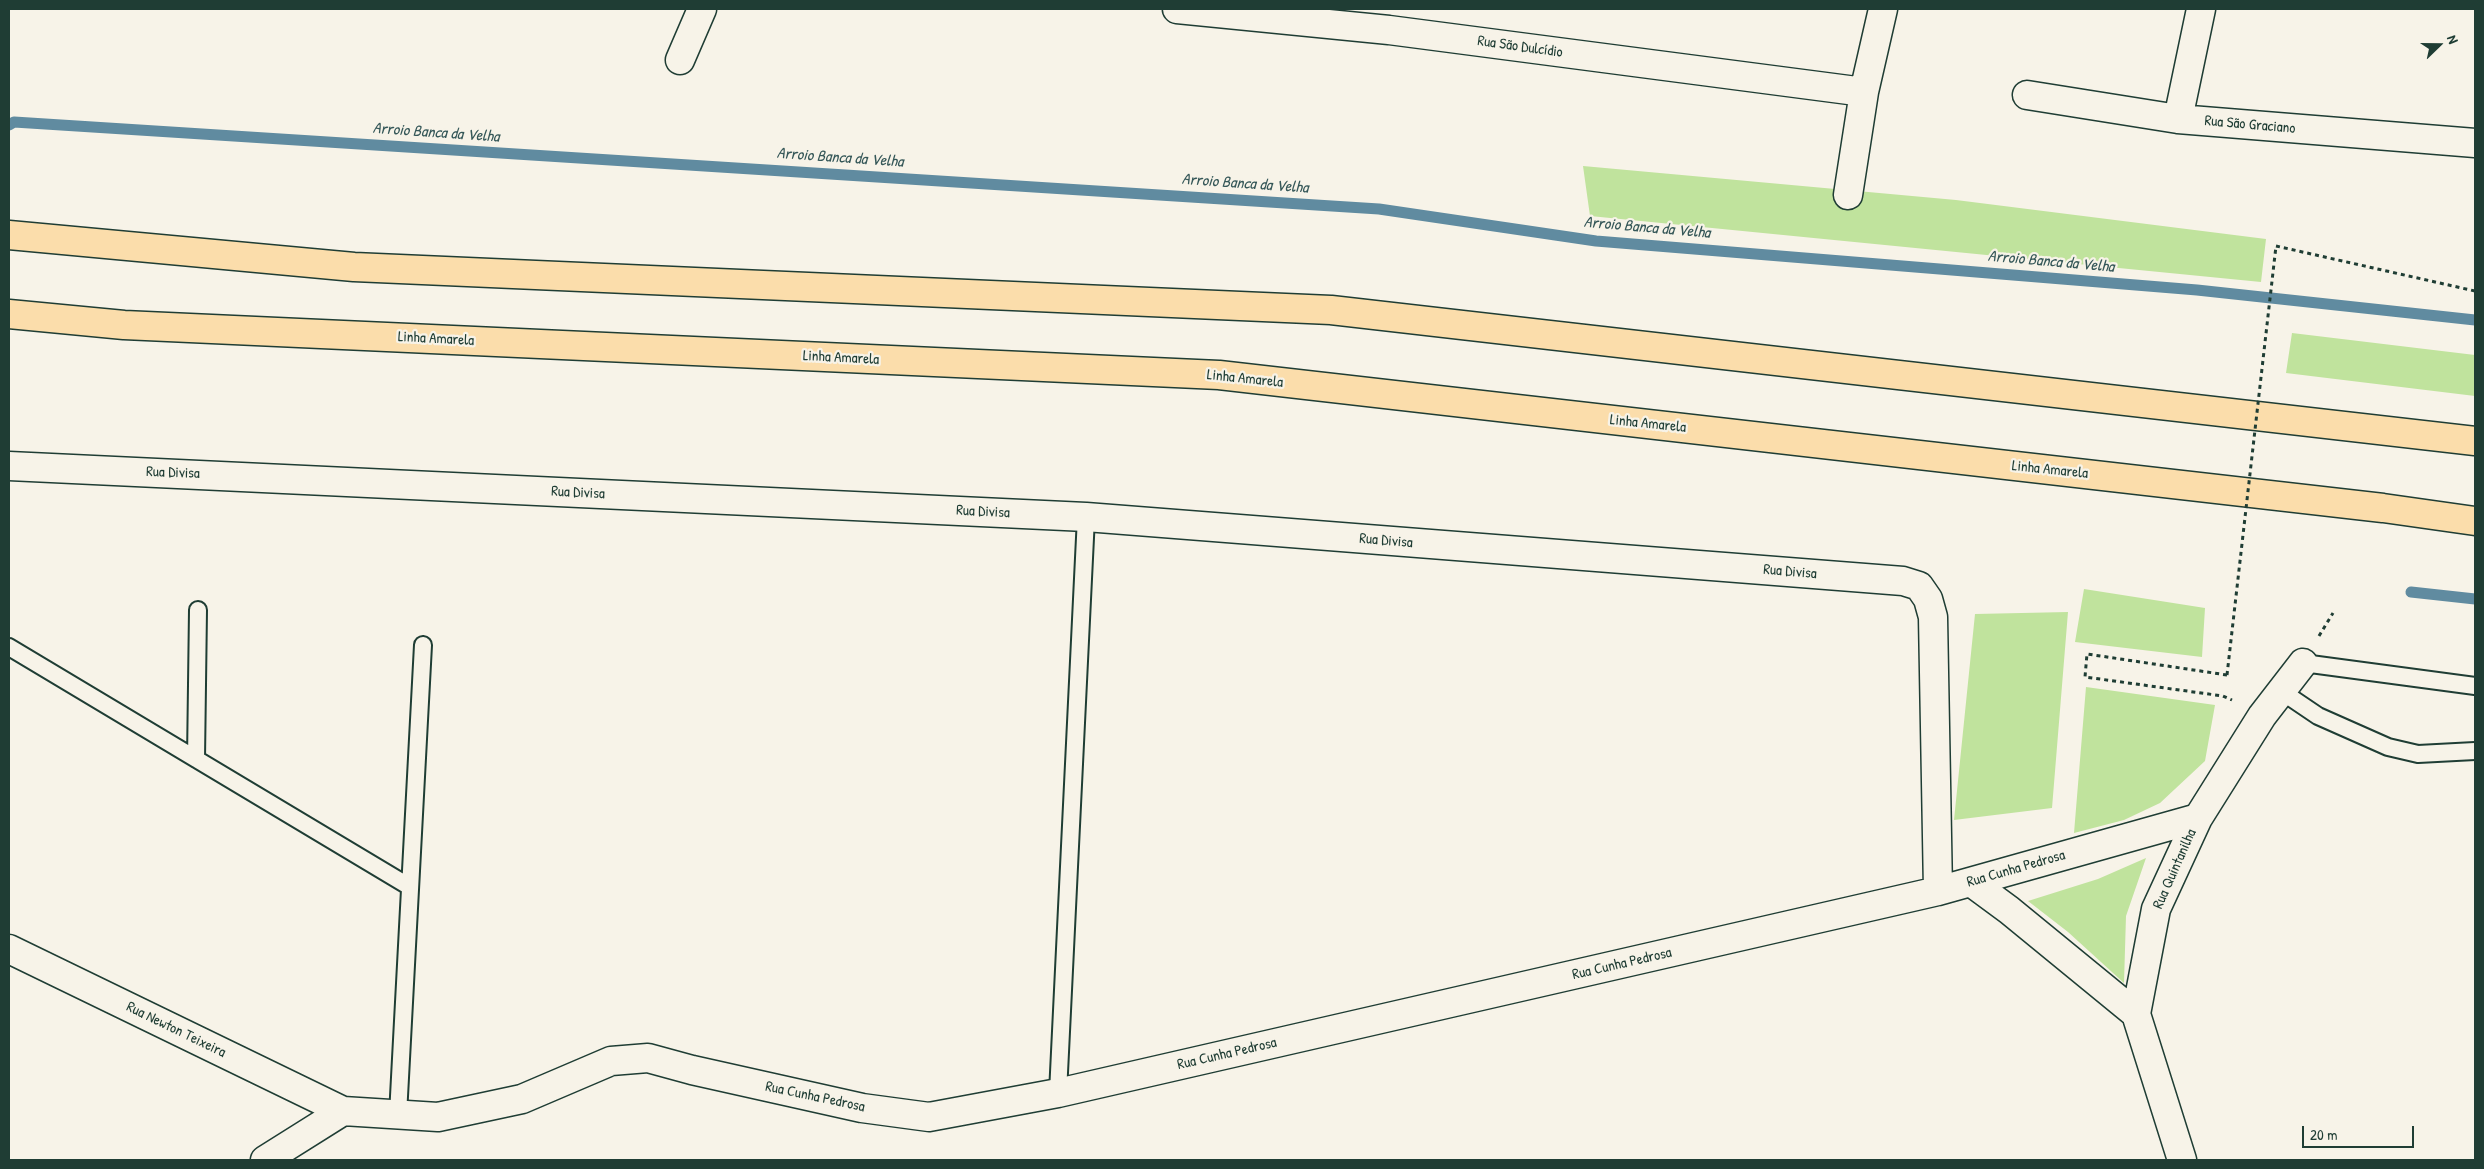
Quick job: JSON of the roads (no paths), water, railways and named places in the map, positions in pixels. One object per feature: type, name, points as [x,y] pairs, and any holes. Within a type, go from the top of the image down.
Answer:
[{"type":"highway","points":[[9,235],[354,267],[1331,310],[2475,441]]},
{"type":"highway","name":"Linha Amarela","points":[[9,314],[124,325],[1219,375],[2383,508],[2475,521]]},
{"type":"street","points":[[680,60],[702,9]]},
{"type":"street","name":"Rua São Dulcídio","points":[[1176,9],[1389,30],[1864,92]]},
{"type":"street","points":[[1343,9],[1389,30]]},
{"type":"street","points":[[1848,195],[1864,92],[1883,9]]},
{"type":"street","points":[[2178,119],[2201,9]]},
{"type":"street","name":"Rua São Graciano","points":[[2027,96],[2178,119],[2475,143]]},
{"type":"street","name":"Rua Divisa","points":[[9,466],[1086,517],[1903,581],[1919,586],[1928,599],[1933,617],[1938,891]]},
{"type":"street","name":"Rua Quintanilha","points":[[2182,1160],[2136,1014],[2156,909],[2198,818],[2262,716],[2303,663]]},
{"type":"street","name":"Rua Cunha Pedrosa","points":[[343,1111],[438,1118],[522,1099],[611,1061],[648,1058],[692,1070],[862,1108],[929,1117],[1058,1093],[1938,891],[2198,818]]},
{"type":"street","points":[[1971,882],[2009,910],[2136,1014]]},
{"type":"street","name":"Rua Newton Teixeira","points":[[9,949],[343,1111]]},
{"type":"street","points":[[265,1160],[343,1111]]},
{"type":"lane","points":[[1058,1093],[1086,517]]},
{"type":"lane","points":[[196,759],[198,610]]},
{"type":"lane","points":[[398,1115],[423,645]]},
{"type":"lane","points":[[9,647],[410,888]]},
{"type":"lane","points":[[2303,663],[2475,686]]},
{"type":"lane","points":[[2281,691],[2318,716],[2388,747],[2418,754],[2475,751]]},
{"type":"waterway","name":"Arroio Banca da Velha","points":[[9,125],[14,122],[1379,209],[1596,241],[2197,290],[2475,320]]},
{"type":"waterway","points":[[2411,592],[2475,599]]}]
